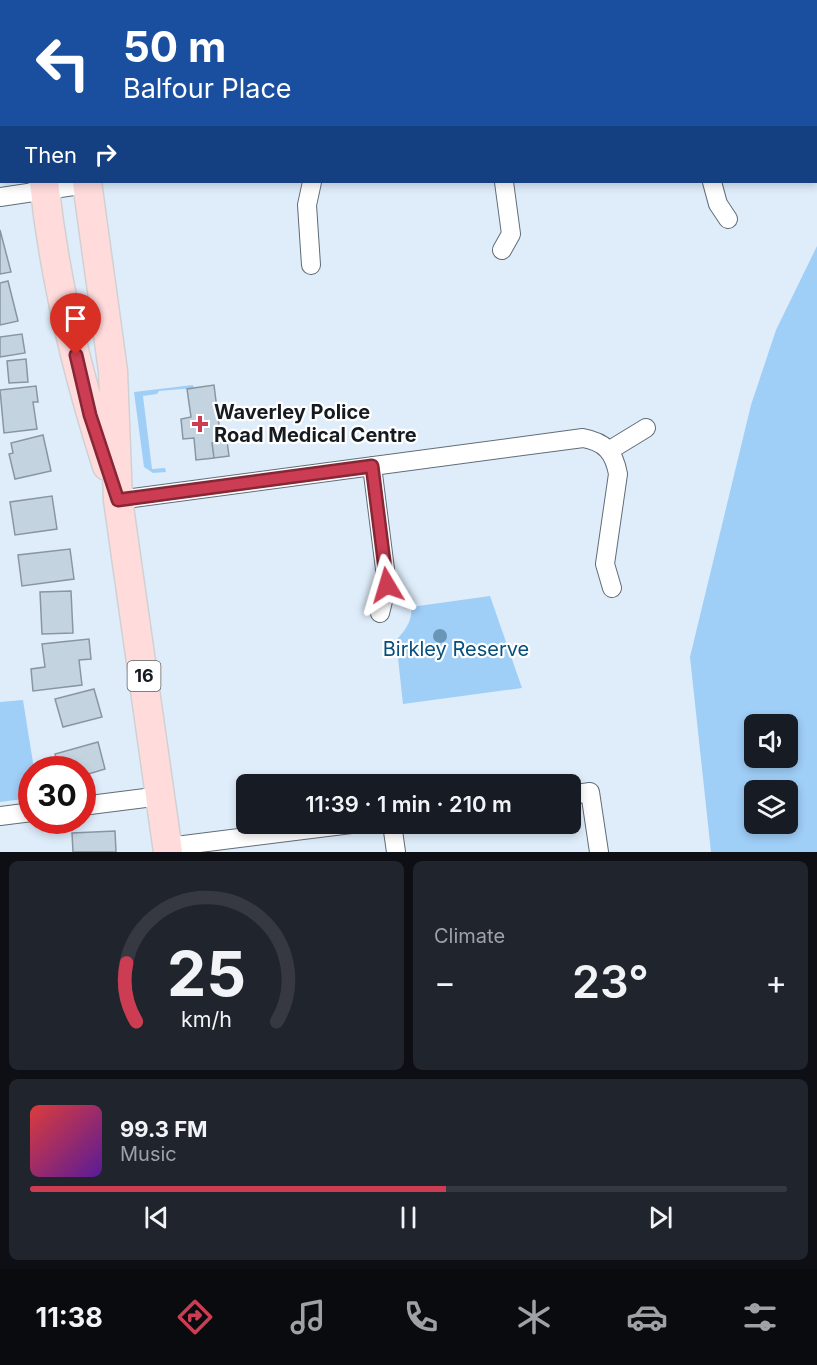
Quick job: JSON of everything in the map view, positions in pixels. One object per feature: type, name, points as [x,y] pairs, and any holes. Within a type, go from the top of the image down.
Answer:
[{"type":"main road","name":"16","points":[[87,183],[113,371],[118,500],[168,849]]},
{"type":"main road","name":"16","points":[[45,186],[67,315],[90,415],[118,500]]},
{"type":"street","points":[[0,197],[45,186],[87,183]]},
{"type":"street","points":[[311,265],[307,205],[312,183]]},
{"type":"street","points":[[502,250],[511,234],[504,183]]},
{"type":"street","points":[[712,183],[718,204],[728,219]]},
{"type":"street","points":[[610,450],[646,428]]},
{"type":"street","points":[[118,500],[583,438],[603,444],[610,450],[618,474],[605,564],[612,588]]},
{"type":"street","points":[[372,466],[387,585],[380,613]]},
{"type":"street","points":[[581,793],[590,792],[599,852]]},
{"type":"street","points":[[96,804],[161,796]]},
{"type":"street","points":[[0,816],[18,814]]},
{"type":"street","points":[[168,849],[278,834]]},
{"type":"street","points":[[393,834],[396,852]]},
{"type":"green space","points":[[817,246],[817,852],[711,852],[690,657],[751,405],[776,330]]},
{"type":"green space","points":[[193,385],[194,388],[159,391],[157,394],[143,396],[152,469],[165,468],[166,472],[153,473],[144,467],[134,392]]},
{"type":"green space","name":"Birkley Reserve","points":[[490,596],[522,688],[403,704],[396,640],[408,625],[411,607]]},
{"type":"green space","points":[[23,700],[32,756],[18,756],[18,800],[0,802],[0,702]]},
{"type":"building","points":[[0,230],[11,272],[0,274]]},
{"type":"building","points":[[8,281],[18,321],[0,325],[0,283]]},
{"type":"building","points":[[22,334],[25,353],[0,357],[0,337]]},
{"type":"building","points":[[26,359],[28,382],[9,383],[7,361]]},
{"type":"building","name":"Waverley Police Road Medical Centre","points":[[214,385],[221,441],[212,443],[214,458],[196,460],[194,438],[183,439],[181,419],[191,417],[187,389]]},
{"type":"building","points":[[36,386],[38,402],[33,402],[37,429],[4,433],[0,390]]},
{"type":"building","points":[[43,435],[51,471],[15,479],[9,454],[13,453],[11,443]]},
{"type":"building","points":[[227,441],[229,456],[214,458],[212,443]]},
{"type":"building","points":[[52,496],[57,529],[15,535],[10,502]]},
{"type":"building","points":[[70,549],[74,579],[22,586],[18,555]]},
{"type":"building","points":[[71,591],[73,633],[42,634],[40,592]]},
{"type":"building","points":[[89,639],[91,659],[79,660],[82,685],[33,691],[31,669],[45,667],[42,644]]},
{"type":"building","points":[[94,689],[102,717],[63,727],[55,699]]},
{"type":"building","points":[[98,742],[105,769],[96,772],[96,756],[56,756],[55,754]]},
{"type":"building","points":[[115,831],[116,852],[73,852],[72,834],[96,834],[96,832]]},
{"type":"place","name":"Waverley Police Road Medical Centre","points":[[200,424]]},
{"type":"route","points":[[76,355],[90,415],[118,500],[372,466],[387,585]]}]
